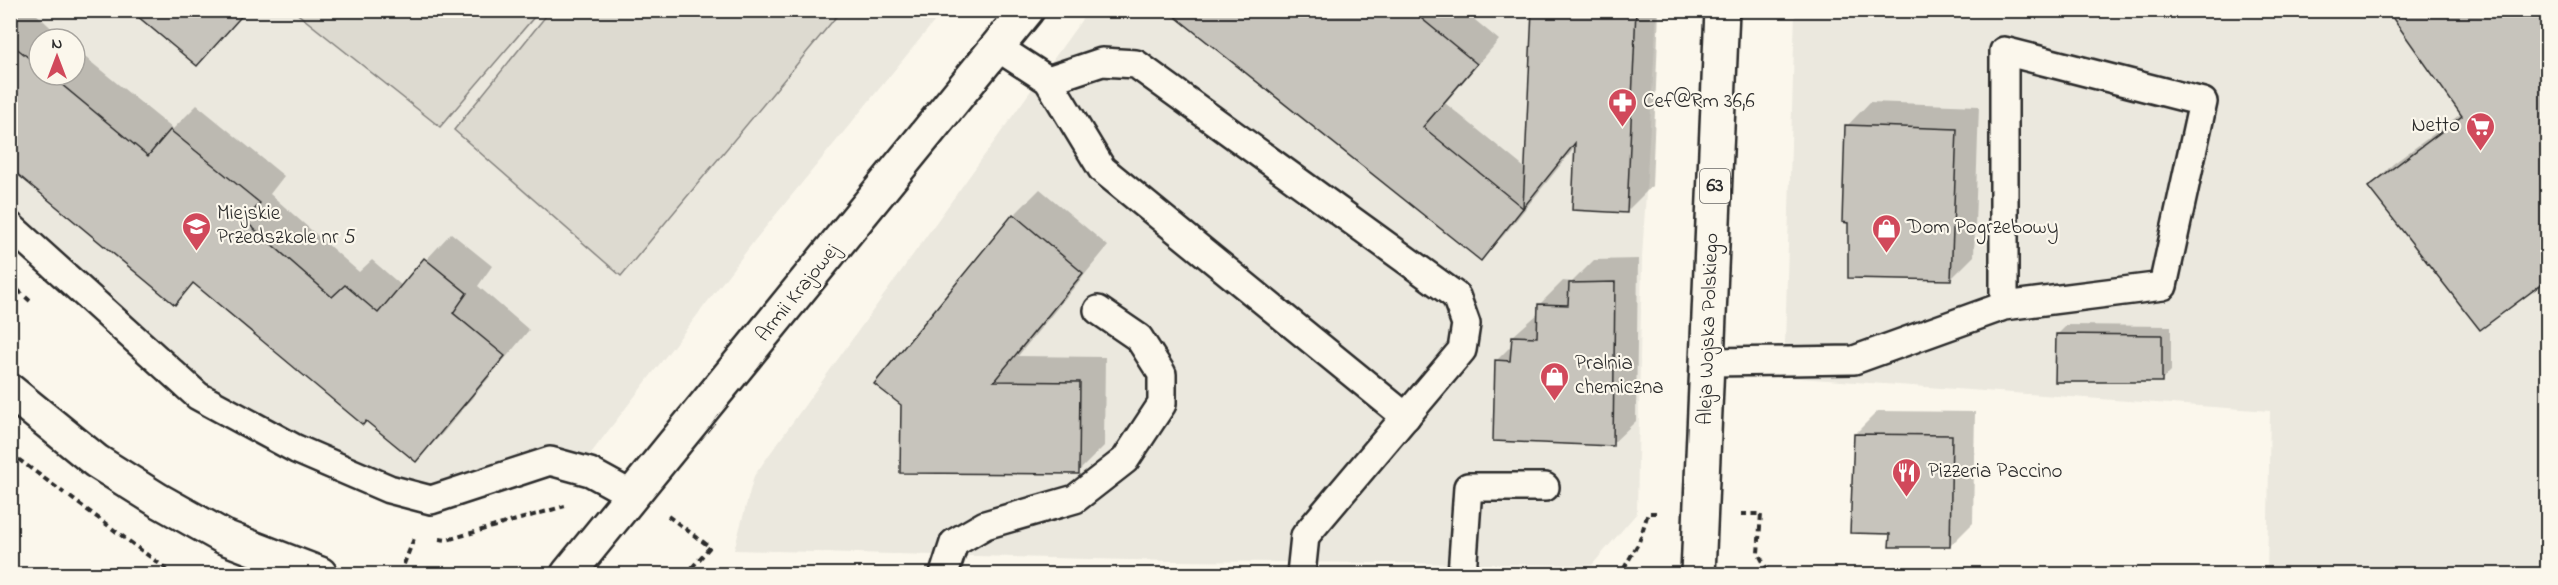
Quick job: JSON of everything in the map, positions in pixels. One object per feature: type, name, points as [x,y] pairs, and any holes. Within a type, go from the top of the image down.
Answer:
[{"type":"street","name":"Armii Krajowej","points":[[568,574],[1027,10]]},
{"type":"street","name":"Aleja Wojska Polskiego","points":[[1698,574],[1709,362],[1722,10]]},
{"type":"street","points":[[10,391],[96,461],[158,500],[224,537],[320,574]]},
{"type":"lane","points":[[998,48],[1048,80],[1102,169],[1406,417]]},
{"type":"lane","points":[[1709,362],[1854,360],[2004,306],[2163,286],[2203,102],[2004,51],[2004,306]]},
{"type":"lane","points":[[1048,80],[1102,62],[1136,64],[1456,296],[1467,324],[1462,350],[1305,536],[1301,574]]},
{"type":"lane","points":[[10,226],[198,396],[296,449],[389,489],[431,500],[550,461],[590,472],[632,495]]},
{"type":"lane","points":[[944,574],[954,543],[985,525],[1075,499],[1125,460],[1162,404],[1162,374],[1138,338],[1098,310]]},
{"type":"lane","points":[[1462,574],[1468,487],[1545,487]]},
{"type":"path","points":[[10,453],[173,574]]},
{"type":"path","points":[[1604,574],[1623,570],[1639,542],[1648,513]]},
{"type":"path","points":[[1761,514],[1758,553],[1770,574]]},
{"type":"path","points":[[400,574],[415,535]]},
{"type":"shaded area","points":[[528,10],[535,16],[440,127],[294,11]]},
{"type":"shaded area","points":[[11,11],[943,11],[755,240],[585,461],[444,498],[327,461],[184,382],[11,232]]},
{"type":"shaded area","points":[[550,11],[841,11],[621,276],[454,130]]},
{"type":"shaded area","points":[[1088,11],[1657,11],[1642,258],[1637,513],[1592,565],[1172,561],[734,550],[754,476]]},
{"type":"shaded area","points":[[1795,11],[2547,11],[2547,574],[2267,574],[2270,411],[1784,377]]},
{"type":"building","points":[[130,10],[247,10],[197,66]]},
{"type":"building","points":[[1167,10],[1411,10],[1477,64],[1423,127],[1523,208],[1481,261]]},
{"type":"building","points":[[1532,10],[1636,10],[1627,213],[1572,210],[1575,143],[1523,208]]},
{"type":"building","name":"Netto","points":[[2387,10],[2547,10],[2547,280],[2480,330],[2368,187],[2462,116]]},
{"type":"building","name":"Miejskie Przedszkole nr 5","points":[[10,43],[27,56],[27,87],[65,87],[148,156],[170,130],[260,203],[245,221],[332,297],[345,285],[378,313],[424,258],[467,293],[453,313],[505,356],[416,462],[366,421],[363,425],[193,283],[175,305],[10,168]]},
{"type":"building","points":[[1845,125],[1957,129],[1951,280],[1848,278],[1848,223],[1842,222]]},
{"type":"building","points":[[1013,214],[1083,273],[994,381],[1080,382],[1079,474],[900,473],[901,405],[874,384]]},
{"type":"building","name":"Pralnia chemiczna","points":[[1615,282],[1613,446],[1493,441],[1495,360],[1510,361],[1512,336],[1537,337],[1538,304],[1568,305],[1569,283]]},
{"type":"building","points":[[2056,334],[2162,335],[2162,382],[2055,382]]},
{"type":"building","points":[[1854,434],[1952,435],[1950,547],[1889,547],[1890,534],[1850,533]]},
{"type":"place","name":"Cef@Rm 36,6","points":[[1622,128]]},
{"type":"place","name":"Netto","points":[[2481,152]]},
{"type":"place","name":"Miejskie Przedszkole nr 5","points":[[196,252]]},
{"type":"place","name":"Dom Pogrzebowy","points":[[1886,254]]},
{"type":"place","name":"Pralnia chemiczna","points":[[1554,402]]},
{"type":"place","name":"Pizzeria Paccino","points":[[1907,498]]}]
